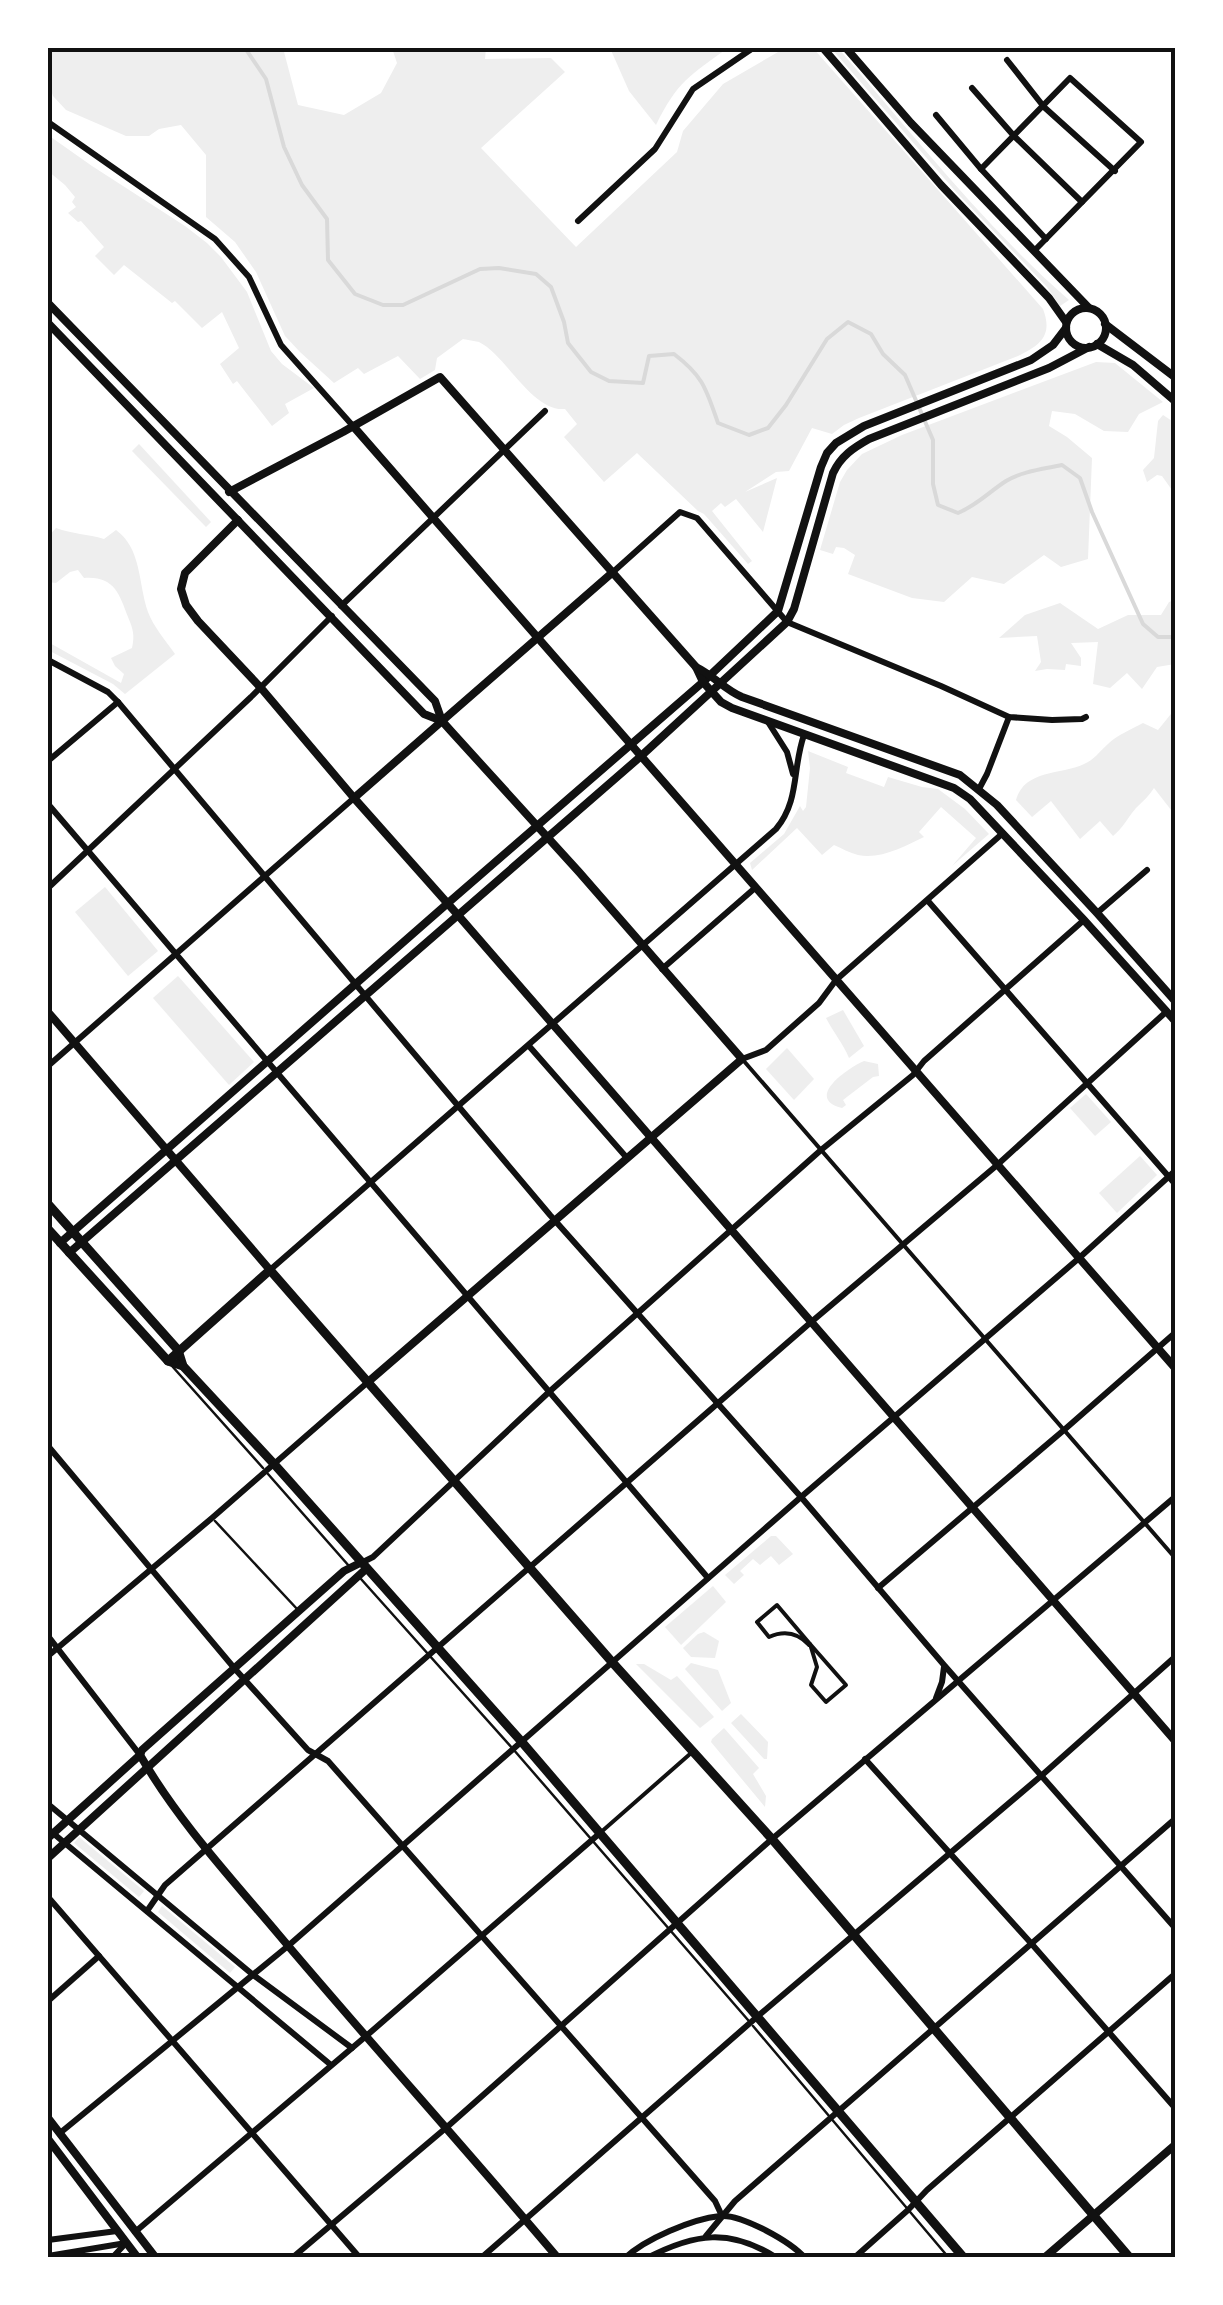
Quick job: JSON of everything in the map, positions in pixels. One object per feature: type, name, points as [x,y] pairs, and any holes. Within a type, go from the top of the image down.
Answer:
[{"type":"main road","points":[[48,1204],[178,1350],[184,1366],[270,1469],[517,1745],[964,2258]]},
{"type":"main road","points":[[48,1230],[168,1361],[184,1366]]},
{"type":"main road","points":[[168,1361],[270,1270],[772,1839],[1130,2258]]},
{"type":"street","points":[[578,221],[655,149],[693,89],[753,48]]},
{"type":"street","points":[[823,48],[942,184],[1050,298],[1073,343],[1093,346],[1133,365],[1176,402]]},
{"type":"street","points":[[846,48],[911,124],[1089,308],[1100,313],[1106,324],[1176,378]]},
{"type":"street","points":[[1007,60],[1044,107],[1115,170]]},
{"type":"street","points":[[981,169],[1070,78],[1141,142],[1034,250]]},
{"type":"street","points":[[972,88],[1014,136],[1082,202]]},
{"type":"street","points":[[936,115],[1046,239]]},
{"type":"street","points":[[48,122],[215,239],[249,277],[281,344],[1176,1370]]},
{"type":"street","points":[[48,303],[435,701],[442,721],[548,836],[1176,1559]]},
{"type":"street","points":[[60,1244],[712,675],[778,611],[821,466],[836,443],[864,426],[1045,352],[1069,316],[1078,309],[1089,308]]},
{"type":"street","points":[[48,323],[424,714],[442,721]]},
{"type":"street","points":[[70,1253],[713,693],[788,622],[833,473],[845,454],[869,439],[1049,368],[1093,346],[1104,335],[1106,324]]},
{"type":"street","points":[[229,492],[440,377],[696,667],[721,702],[954,788],[1004,832],[1176,1022]]},
{"type":"street","points":[[341,606],[545,411]]},
{"type":"street","points":[[48,1066],[680,512],[697,518],[788,622],[1008,717],[1086,717]]},
{"type":"street","points":[[238,520],[190,565],[182,581],[190,612],[261,688],[1176,1742]]},
{"type":"street","points":[[48,888],[332,616]]},
{"type":"street","points":[[48,660],[108,692],[118,702],[556,1221],[1176,1929]]},
{"type":"street","points":[[696,667],[742,697],[960,774],[997,804],[1176,1002]]},
{"type":"street","points":[[48,761],[118,702]]},
{"type":"street","points":[[979,789],[1008,717]]},
{"type":"street","points":[[768,721],[787,752],[795,779]]},
{"type":"street","points":[[48,1012],[270,1270],[767,838],[784,820],[793,799],[804,735]]},
{"type":"street","points":[[48,804],[708,1578]]},
{"type":"street","points":[[48,1656],[270,1469],[742,1059],[766,1050],[819,1003],[836,980],[1004,832]]},
{"type":"street","points":[[1097,913],[1146,870]]},
{"type":"street","points":[[662,968],[754,888]]},
{"type":"street","points":[[928,900],[1176,1185]]},
{"type":"street","points":[[48,1858],[244,1679],[454,1478],[821,1150],[916,1073],[924,1061],[1084,920]]},
{"type":"street","points":[[146,1911],[165,1884],[996,1166],[1166,1012]]},
{"type":"street","points":[[529,1046],[627,1158]]},
{"type":"street","points":[[60,2133],[288,1946],[1176,1170]]},
{"type":"street","points":[[878,1588],[1176,1332]]},
{"type":"street","points":[[48,1446],[234,1668],[308,1750],[328,1761],[715,2201],[722,2216]]},
{"type":"street","points":[[292,2258],[447,2127],[772,1839],[1176,1496]]},
{"type":"street","points":[[783,1513],[809,1507]]},
{"type":"street","points":[[331,2065],[49,1833],[299,1611],[359,1569]]},
{"type":"street","points":[[810,1644],[776,1605],[757,1622],[769,1637],[791,1633],[810,1644],[818,1666],[811,1685],[826,1702],[846,1685],[810,1644]]},
{"type":"street","points":[[48,1636],[206,1849],[558,2258]]},
{"type":"street","points":[[482,2258],[1176,1656]]},
{"type":"street","points":[[932,1704],[944,1666]]},
{"type":"street","points":[[135,2232],[694,1751]]},
{"type":"street","points":[[865,1759],[1176,2109]]},
{"type":"street","points":[[48,1804],[252,1974],[352,2048]]},
{"type":"street","points":[[706,2236],[735,2201],[1176,1818]]},
{"type":"street","points":[[48,1897],[360,2258]]},
{"type":"street","points":[[48,2001],[99,1956]]},
{"type":"street","points":[[854,2258],[1176,1972]]},
{"type":"street","points":[[48,2118],[156,2258]]},
{"type":"street","points":[[48,2142],[138,2258]]},
{"type":"street","points":[[1044,2258],[1176,2144]]},
{"type":"street","points":[[625,2258],[634,2248],[658,2236],[722,2216],[775,2236],[806,2258]]},
{"type":"street","points":[[48,2240],[117,2232]]},
{"type":"street","points":[[647,2258],[664,2248],[706,2236],[730,2236],[776,2258]]},
{"type":"street","points":[[48,2256],[126,2243]]},
{"type":"street","points":[[112,2258],[126,2243]]},
{"type":"lane","points":[[168,1361],[270,1469]]},
{"type":"lane","points":[[212,1518],[299,1611]]},
{"type":"lane","points":[[836,2114],[908,2210],[950,2258]]},
{"type":"shaded area","points":[[48,48],[283,48],[298,105],[344,115],[381,93],[397,63],[392,48],[486,48],[485,59],[551,58],[565,72],[481,148],[576,247],[677,152],[683,131],[723,84],[785,48],[813,48],[1043,309],[1046,332],[1039,343],[1018,356],[859,418],[832,434],[812,428],[789,471],[776,472],[745,492],[777,478],[763,532],[736,499],[725,507],[721,503],[712,511],[752,561],[748,564],[704,514],[637,453],[604,482],[564,437],[577,424],[565,409],[541,402],[479,342],[463,339],[437,358],[435,370],[420,379],[398,356],[364,374],[358,368],[334,383],[285,336],[256,272],[235,242],[206,217],[206,155],[181,125],[159,129],[149,136],[126,136],[66,110],[53,96],[48,81]]},
{"type":"shaded area","points":[[610,48],[728,48],[686,80],[656,125],[629,91]]},
{"type":"shaded area","points":[[831,48],[838,48],[978,210],[1069,300],[1060,306]]},
{"type":"shaded area","points":[[48,135],[185,226],[221,257],[247,292],[271,351],[314,388],[285,404],[289,413],[272,426],[237,381],[233,384],[220,364],[239,348],[222,312],[202,328],[175,301],[172,303],[124,265],[114,275],[95,256],[104,247],[81,221],[68,213],[76,207],[72,202],[75,197],[48,171]]},
{"type":"shaded area","points":[[1096,362],[1115,363],[1163,402],[1139,414],[1128,432],[1104,431],[1075,414],[1052,411],[1049,426],[1092,458],[1088,559],[1061,567],[1044,555],[1004,584],[972,577],[944,602],[912,598],[848,574],[855,555],[844,548],[836,547],[833,554],[820,550],[840,482],[862,454],[902,435]]},
{"type":"shaded area","points":[[1163,415],[1175,423],[1172,490],[1162,476],[1147,482],[1143,470],[1154,458],[1158,421]]},
{"type":"shaded area","points":[[139,444],[211,522],[206,527],[132,451]]},
{"type":"shaded area","points":[[56,528],[104,539],[116,530],[131,547],[148,612],[175,654],[125,694],[48,650],[48,642],[121,683],[124,674],[111,658],[132,648],[133,639],[122,600],[109,583],[84,578],[78,570],[56,583],[48,582],[48,537]]},
{"type":"shaded area","points":[[1175,600],[1175,664],[1157,667],[1142,689],[1127,673],[1110,688],[1093,684],[1098,642],[1071,643],[1081,658],[1081,666],[1066,664],[1065,670],[1035,671],[1041,662],[1037,636],[999,638],[1025,615],[1060,603],[1098,629],[1128,615],[1161,615],[1169,602]]},
{"type":"shaded area","points":[[1175,709],[1175,815],[1154,788],[1113,836],[1100,821],[1080,839],[1051,801],[1032,817],[1016,800],[1035,778],[1088,762],[1116,738],[1143,723],[1158,730]]},
{"type":"shaded area","points":[[808,751],[848,767],[846,773],[884,787],[888,777],[938,789],[989,834],[952,866],[976,838],[941,807],[919,832],[924,837],[875,856],[858,855],[834,845],[822,855],[797,828],[752,870],[750,863],[784,834],[800,806],[803,811],[806,807]]},
{"type":"shaded area","points":[[105,887],[158,951],[128,976],[75,912]]},
{"type":"shaded area","points":[[178,976],[254,1062],[229,1085],[153,998]]},
{"type":"shaded area","points":[[843,1010],[864,1046],[849,1058],[826,1018]]},
{"type":"shaded area","points":[[787,1048],[814,1079],[794,1100],[766,1069]]},
{"type":"shaded area","points":[[864,1061],[878,1064],[879,1076],[843,1100],[846,1105],[842,1108],[831,1103],[827,1097],[833,1083]]},
{"type":"shaded area","points":[[1086,1094],[1111,1122],[1095,1136],[1070,1108]]},
{"type":"shaded area","points":[[1140,1156],[1157,1175],[1117,1213],[1099,1193]]},
{"type":"shaded area","points":[[771,1536],[776,1536],[793,1554],[779,1565],[771,1556],[760,1565],[753,1559],[740,1571],[744,1575],[734,1584],[725,1575]]},
{"type":"shaded area","points":[[713,1586],[726,1602],[681,1645],[665,1627]]},
{"type":"shaded area","points":[[704,1632],[719,1641],[715,1658],[691,1657],[683,1648]]},
{"type":"shaded area","points":[[691,1663],[718,1670],[731,1703],[722,1711],[685,1669]]},
{"type":"shaded area","points":[[636,1664],[644,1664],[671,1680],[677,1676],[714,1717],[700,1728]]},
{"type":"shaded area","points":[[741,1714],[768,1742],[767,1759],[731,1723]]},
{"type":"shaded area","points":[[724,1728],[759,1768],[753,1774],[766,1796],[765,1807],[711,1742]]},
{"type":"shaded area","points":[[79,1837],[144,1891],[139,1897],[74,1843]]},
{"type":"shaded area","points":[[162,1906],[235,1967],[230,1973],[158,1912]]},
{"type":"waterway","points":[[245,48],[266,79],[284,147],[302,185],[327,219],[328,260],[355,294],[383,305],[403,305],[480,269],[536,274],[551,287],[568,343],[591,372],[609,381],[643,383],[649,356],[674,354],[703,384],[718,423],[749,435],[768,428],[827,339],[848,322],[871,334],[883,354],[905,375],[933,440],[933,484],[938,505],[958,513],[1013,478],[1062,465],[1080,478],[1143,624],[1158,637],[1176,637]]}]
